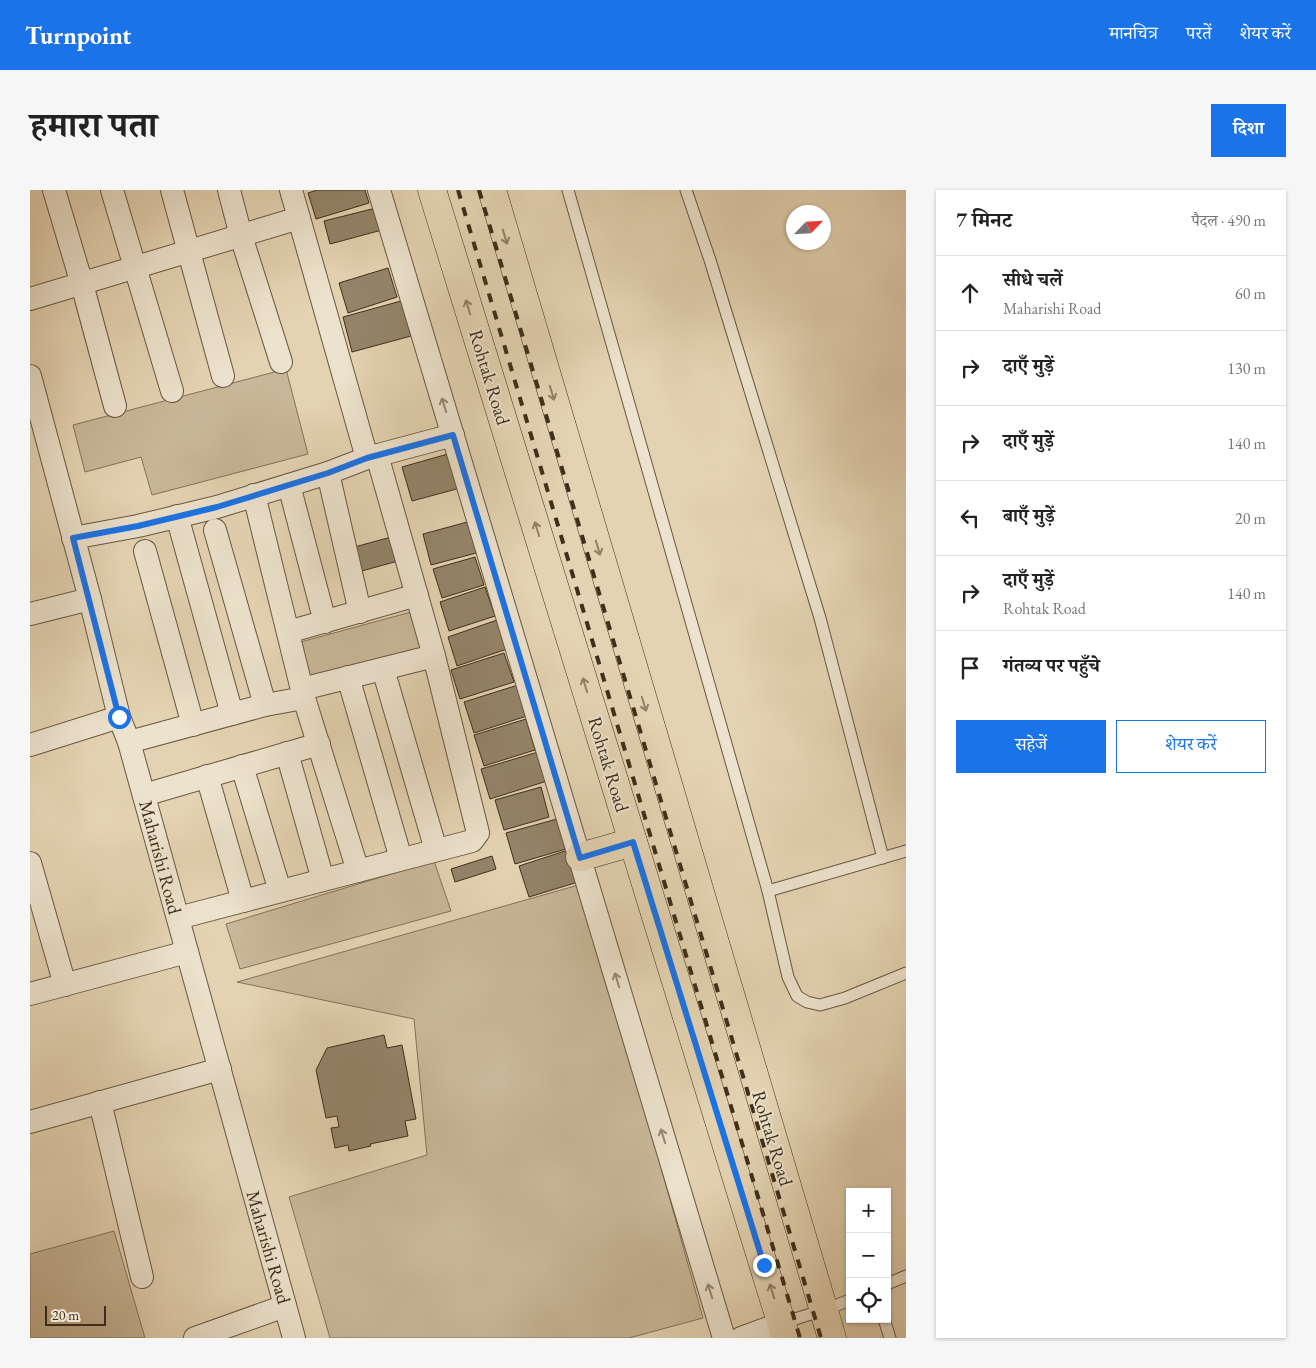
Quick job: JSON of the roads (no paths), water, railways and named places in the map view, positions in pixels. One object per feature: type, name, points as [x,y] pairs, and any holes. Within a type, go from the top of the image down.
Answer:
[{"type":"main road","name":"Rohtak Road","points":[[432,190],[784,1331]]},
{"type":"main road","name":"Rohtak Road","points":[[492,190],[832,1338]]},
{"type":"main road","points":[[580,858],[633,842]]},
{"type":"street","points":[[54,190],[116,406]]},
{"type":"street","points":[[112,190],[172,391]]},
{"type":"street","points":[[172,190],[223,376]]},
{"type":"street","points":[[229,190],[241,236],[281,362]]},
{"type":"street","points":[[178,918],[472,841],[478,833],[417,595],[372,456],[292,190]]},
{"type":"street","points":[[379,190],[724,1338]]},
{"type":"street","points":[[30,300],[299,218]]},
{"type":"street","name":"Maharishi Road","points":[[30,376],[90,599],[119,717],[129,742],[144,795],[294,1338]]},
{"type":"street","points":[[73,538],[138,526],[217,507],[328,473],[372,456],[453,435]]},
{"type":"street","points":[[328,473],[360,612]]},
{"type":"street","points":[[289,485],[325,622]]},
{"type":"street","points":[[254,495],[303,693],[358,871]]},
{"type":"street","points":[[178,516],[232,714]]},
{"type":"street","points":[[215,530],[265,705]]},
{"type":"street","points":[[145,550],[193,725]]},
{"type":"street","points":[[288,632],[417,595]]},
{"type":"street","points":[[30,614],[90,599]]},
{"type":"street","points":[[129,742],[265,705],[348,677],[434,656]]},
{"type":"street","points":[[382,669],[436,850]]},
{"type":"street","points":[[348,677],[401,860]]},
{"type":"street","points":[[30,745],[119,717]]},
{"type":"street","points":[[144,795],[318,744]]},
{"type":"street","points":[[287,754],[323,880]]},
{"type":"street","points":[[242,766],[280,891]]},
{"type":"street","points":[[207,776],[243,901]]},
{"type":"street","points":[[30,863],[65,985]]},
{"type":"street","points":[[30,994],[187,952]]},
{"type":"street","points":[[30,1122],[220,1069]]},
{"type":"street","points":[[100,1102],[142,1277]]},
{"type":"street","points":[[195,1338],[285,1306]]},
{"type":"street","points":[[741,1338],[784,1331]]},
{"type":"lane","points":[[568,190],[768,891],[788,977],[798,996],[807,1002],[820,1005],[845,998],[906,973]]},
{"type":"lane","points":[[686,190],[716,278],[820,618],[883,858]]},
{"type":"lane","points":[[768,891],[906,851]]},
{"type":"lane","points":[[891,1282],[906,1276]]},
{"type":"lane","points":[[784,1331],[824,1310],[846,1302]]},
{"type":"lane","points":[[885,1323],[890,1338]]},
{"type":"railway","points":[[458,190],[800,1338]]},
{"type":"railway","points":[[479,190],[821,1338]]}]
